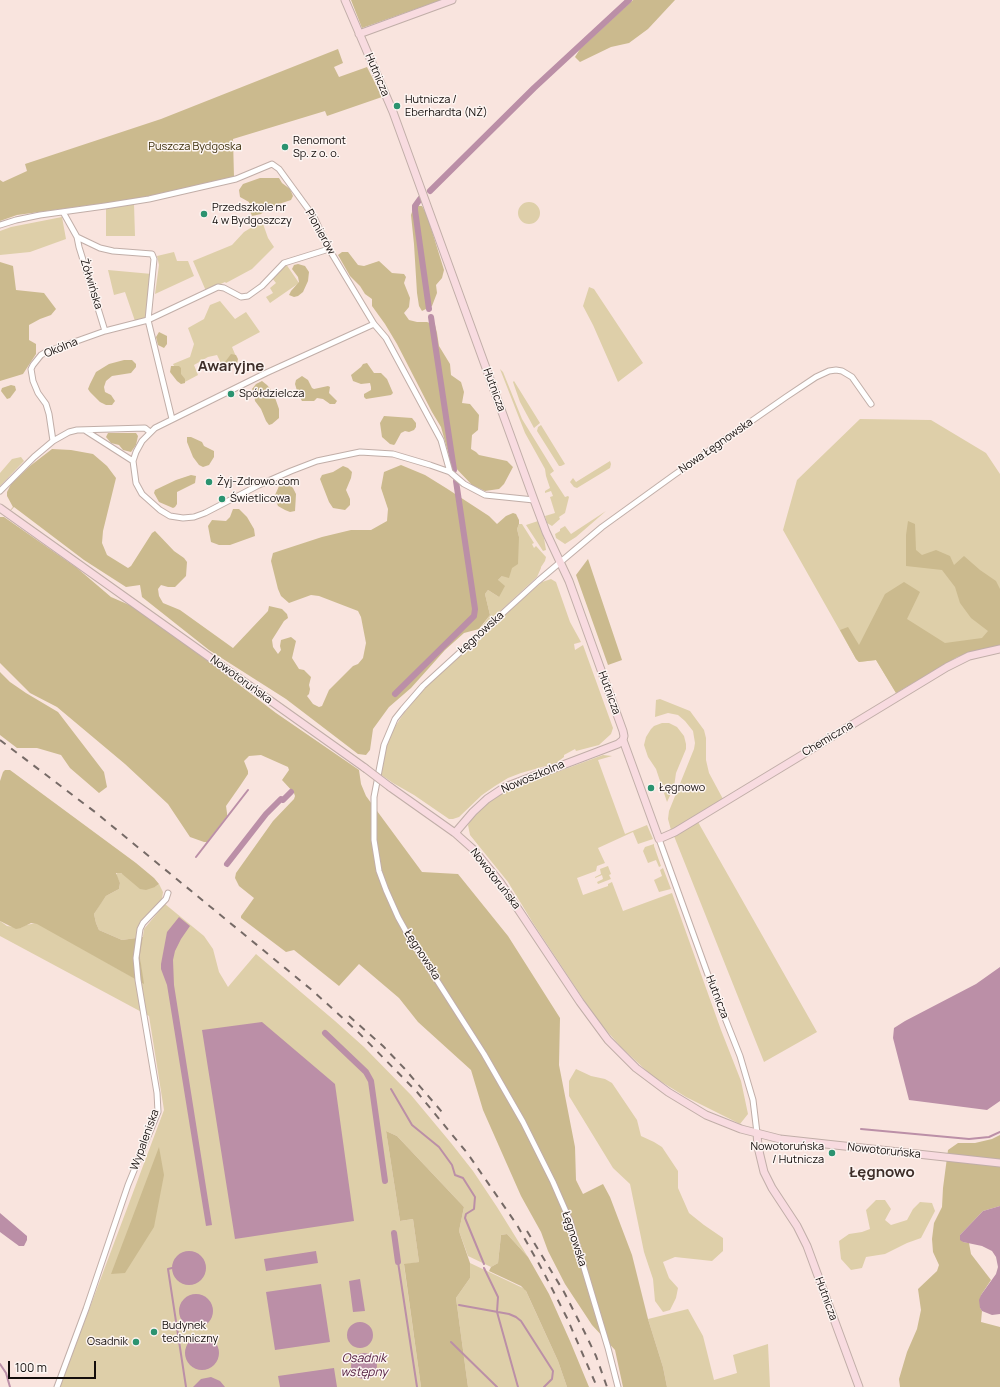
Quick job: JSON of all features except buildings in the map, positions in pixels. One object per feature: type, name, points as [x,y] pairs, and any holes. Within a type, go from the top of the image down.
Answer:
[{"type":"street","name":"Hutnicza","points":[[345,0],[391,109],[415,172],[546,532],[569,581],[620,724],[624,736],[623,740],[708,975],[740,1056],[753,1100],[758,1147],[764,1172],[772,1188],[797,1226],[807,1246],[859,1387]]},
{"type":"street","points":[[359,34],[452,0]]},
{"type":"street","name":"Pionierów","points":[[63,212],[127,203],[215,184],[236,179],[272,164],[279,169],[314,217],[329,249],[374,324],[386,338],[441,440],[450,472]]},
{"type":"street","points":[[0,225],[16,220],[63,212]]},
{"type":"street","name":"Żółwińska","points":[[63,212],[77,237],[105,331]]},
{"type":"street","name":"Żółwińska","points":[[77,237],[100,248],[113,251],[152,254],[154,259],[148,320]]},
{"type":"street","name":"Okólna","points":[[53,441],[46,404],[38,393],[31,369],[38,358],[46,352],[105,331],[148,320],[218,287],[224,288],[241,297],[248,296],[262,286],[284,263],[329,249]]},
{"type":"street","points":[[148,320],[172,419]]},
{"type":"street","points":[[374,324],[172,419],[150,432],[142,441],[133,461],[136,483],[142,494],[165,513],[183,518],[194,516],[205,513],[259,485],[291,471],[317,461],[360,452],[393,454],[450,472],[464,484],[485,495],[534,500]]},
{"type":"street","name":"Nowa Łęgnowska","points":[[561,562],[602,527],[681,470],[816,377],[829,370],[836,370],[852,377],[871,404]]},
{"type":"street","points":[[0,491],[34,457],[53,441],[69,432],[77,430],[145,428],[150,432]]},
{"type":"street","points":[[85,430],[133,461]]},
{"type":"street","name":"Nowotoruńska","points":[[0,508],[455,833],[474,850],[500,882],[580,1002],[608,1040],[652,1081],[668,1092],[697,1110],[737,1128],[780,1139],[1000,1163]]},
{"type":"street","name":"Łęgnowska","points":[[561,562],[423,686],[402,709],[384,745],[374,797],[374,840],[379,871],[398,917],[484,1054],[523,1122],[553,1182],[570,1221],[608,1348],[618,1387]]},
{"type":"street","name":"Chemiczna","points":[[659,839],[675,832],[947,666],[969,656],[1000,649]]},
{"type":"street","name":"Nowoszkolna","points":[[455,833],[487,799],[505,787],[618,744],[623,740]]},
{"type":"street","name":"Wypaleniska","points":[[57,1387],[128,1185],[158,1112],[157,1093],[138,980],[136,958],[140,929],[143,923],[166,899],[168,893]]},
{"type":"shaded area","points":[[529,202],[537,205],[540,213],[537,221],[529,224],[521,221],[518,213],[521,205]]},
{"type":"shaded area","points":[[134,204],[135,236],[106,236],[106,209]]},
{"type":"shaded area","points":[[62,217],[66,239],[30,252],[0,255],[0,231],[11,227]]},
{"type":"shaded area","points":[[262,221],[268,238],[274,247],[252,269],[226,283],[225,282],[206,291],[193,261],[232,245],[244,232]]},
{"type":"shaded area","points":[[174,252],[177,261],[188,261],[194,276],[155,294],[159,265],[157,256]]},
{"type":"shaded area","points":[[286,264],[299,283],[270,303],[266,297],[273,293],[270,288],[276,283],[272,278]]},
{"type":"shaded area","points":[[108,270],[152,274],[148,318],[135,321],[125,292],[114,295]]},
{"type":"shaded area","points":[[589,287],[594,289],[643,363],[618,382],[583,306]]},
{"type":"shaded area","points":[[220,301],[235,319],[246,312],[260,332],[232,347],[237,359],[223,367],[217,355],[208,357],[194,365],[198,375],[183,383],[173,364],[190,357],[194,344],[188,328],[204,319],[210,305]]},
{"type":"shaded area","points":[[500,369],[503,372],[522,419],[554,471],[550,474],[565,497],[569,497],[565,513],[559,517],[560,519],[552,526],[547,523],[545,516],[555,513],[550,497],[553,496],[551,491],[545,493],[545,491],[550,488],[545,469],[525,433]]},
{"type":"shaded area","points":[[514,381],[540,423],[534,428],[520,402],[513,382]]},
{"type":"shaded area","points":[[860,419],[931,420],[986,453],[1000,474],[1000,645],[974,651],[957,657],[896,693],[876,660],[859,662],[856,659],[783,530],[797,480]]},
{"type":"shaded area","points":[[541,425],[565,464],[559,466],[537,431],[538,427]]},
{"type":"shaded area","points":[[21,457],[24,461],[0,486],[0,473],[12,459]]},
{"type":"shaded area","points":[[610,461],[610,468],[577,488],[570,482],[573,478],[576,482]]},
{"type":"shaded area","points":[[606,511],[576,537],[565,544],[556,538],[555,534],[565,526],[571,534]]},
{"type":"shaded area","points":[[538,521],[544,538],[546,550],[543,551],[526,525]]},
{"type":"shaded area","points":[[519,524],[522,524],[534,543],[532,544],[534,548],[536,546],[546,557],[545,561],[537,577],[484,626],[482,626],[490,615],[485,594],[488,590],[499,597],[498,580],[502,576],[519,537],[517,529]]},
{"type":"shaded area","points":[[551,579],[556,582],[570,622],[581,642],[574,644],[575,650],[583,645],[613,728],[611,734],[599,745],[576,751],[575,749],[564,755],[564,757],[556,763],[508,778],[482,795],[459,817],[449,819],[380,774],[386,747],[392,731],[421,692],[445,668],[542,582]]},
{"type":"shaded area","points":[[660,699],[690,711],[704,730],[706,738],[706,760],[709,773],[723,799],[671,830],[668,819],[669,811],[694,749],[695,743],[693,731],[678,715],[668,713],[655,717],[656,700]]},
{"type":"shaded area","points":[[662,723],[669,723],[677,727],[684,736],[686,744],[686,749],[676,773],[674,787],[667,802],[656,769],[648,757],[644,745],[646,737],[651,729]]},
{"type":"shaded area","points":[[603,755],[612,756],[598,760],[625,834],[647,825],[653,839],[638,844],[633,832],[598,848],[605,863],[597,866],[596,871],[577,878],[583,895],[608,886],[608,884],[612,882],[623,911],[672,893],[721,1030],[741,1081],[748,1114],[740,1124],[686,1097],[652,1076],[621,1047],[597,1020],[533,923],[508,882],[470,835],[468,825],[472,819],[478,811],[498,795],[511,788],[558,770],[560,771]]},
{"type":"shaded area","points":[[698,822],[817,1032],[764,1062],[674,836]]},
{"type":"shaded area","points":[[654,844],[661,866],[659,867],[656,860],[648,863],[643,851],[645,847]]},
{"type":"shaded area","points":[[608,866],[611,879],[598,884],[597,882],[603,879],[602,875],[595,877],[601,874],[600,869]]},
{"type":"shaded area","points":[[663,868],[671,889],[659,892],[654,880],[662,876],[660,870]]},
{"type":"shaded area","points":[[118,872],[155,887],[159,884],[163,892],[162,899],[138,927],[136,938],[122,940],[99,930],[96,923],[94,914],[99,906],[106,896],[119,889],[120,883],[116,875]]},
{"type":"shaded area","points":[[165,904],[204,936],[213,949],[219,972],[228,987],[256,954],[364,1047],[411,1095],[473,1171],[528,1257],[507,1234],[501,1235],[498,1263],[491,1267],[468,1256],[459,1231],[464,1207],[397,1136],[386,1131],[400,1221],[413,1219],[419,1262],[404,1265],[421,1387],[60,1387],[164,1110],[149,1016],[0,936],[0,921],[7,926],[21,928],[26,925],[37,923],[143,983],[140,957],[144,929]]},
{"type":"shaded area","points":[[576,1069],[612,1083],[637,1120],[641,1136],[662,1147],[678,1171],[678,1188],[689,1213],[723,1238],[723,1251],[712,1261],[675,1257],[663,1262],[669,1278],[678,1288],[676,1298],[670,1310],[663,1312],[655,1301],[653,1279],[644,1252],[630,1184],[613,1168],[569,1096],[569,1081]]},
{"type":"shaded area","points":[[876,1200],[885,1200],[891,1209],[885,1220],[891,1225],[907,1220],[913,1209],[920,1202],[932,1203],[935,1211],[921,1238],[885,1254],[866,1257],[862,1268],[851,1270],[841,1259],[839,1241],[849,1234],[870,1229],[866,1210]]},
{"type":"shaded area","points":[[470,1263],[525,1289],[558,1361],[567,1387],[468,1387],[456,1298],[470,1278]]},
{"type":"shaded area","points":[[688,1309],[703,1336],[714,1380],[737,1373],[733,1355],[768,1344],[770,1387],[667,1387],[663,1367],[648,1319]]},
{"type":"green space","points":[[351,0],[441,0],[362,28]]},
{"type":"green space","points":[[633,0],[675,0],[648,29],[629,43],[611,47],[580,62],[575,57],[580,49]]},
{"type":"green space","name":"Puszcza Bydgoska","points":[[338,49],[343,63],[334,67],[339,77],[367,67],[382,97],[327,116],[325,111],[233,139],[234,177],[136,199],[17,215],[0,221],[0,180],[3,182],[27,171],[25,164],[161,119]]},
{"type":"green space","points":[[260,178],[279,178],[282,183],[290,189],[293,196],[291,200],[267,208],[261,214],[252,216],[249,202],[240,197],[239,190],[243,184]]},
{"type":"green space","points":[[414,206],[422,206],[427,215],[444,270],[442,278],[436,285],[437,293],[432,306],[422,311],[419,306],[417,293],[411,215]]},
{"type":"green space","points":[[342,252],[348,252],[358,265],[364,266],[379,261],[392,273],[404,274],[406,277],[404,283],[410,298],[409,307],[404,313],[409,320],[427,322],[435,325],[439,346],[450,364],[451,375],[461,382],[464,392],[462,403],[470,404],[479,415],[478,430],[472,435],[471,449],[479,455],[507,461],[513,467],[504,484],[499,489],[485,491],[472,485],[451,463],[441,427],[397,344],[372,306],[372,299],[365,294],[360,286],[350,276],[338,255]]},
{"type":"green space","points":[[0,262],[13,266],[16,290],[44,293],[56,309],[51,315],[29,325],[29,340],[36,344],[36,354],[23,374],[0,381]]},
{"type":"green space","points":[[298,264],[305,266],[309,272],[308,281],[303,292],[294,297],[289,295],[299,282],[298,277],[292,269],[294,265]]},
{"type":"green space","points":[[159,332],[167,336],[167,344],[164,348],[158,345],[156,337]]},
{"type":"green space","points":[[231,354],[236,355],[238,359],[237,364],[231,366],[225,362]]},
{"type":"green space","points":[[124,360],[132,360],[136,364],[136,367],[131,373],[112,376],[106,381],[104,387],[105,392],[111,395],[115,401],[112,405],[106,405],[100,402],[90,392],[88,389],[90,384],[96,372],[109,364]]},
{"type":"green space","points":[[367,363],[374,373],[381,373],[387,379],[393,393],[391,395],[366,399],[364,397],[364,394],[371,390],[370,383],[361,384],[353,381],[351,375],[363,364]]},
{"type":"green space","points":[[171,366],[179,366],[181,368],[181,374],[185,379],[185,383],[181,384],[177,381],[170,372]]},
{"type":"green space","points":[[302,376],[308,380],[314,389],[328,386],[330,387],[329,393],[337,401],[335,404],[330,404],[323,399],[317,398],[314,401],[302,401],[295,384],[296,380]]},
{"type":"green space","points":[[262,381],[273,392],[279,409],[279,418],[269,425],[255,401],[252,389],[256,384]]},
{"type":"green space","points":[[11,385],[15,386],[16,390],[10,398],[7,399],[1,391],[2,388]]},
{"type":"green space","points":[[384,416],[412,418],[416,423],[416,427],[414,430],[409,432],[405,431],[401,433],[394,445],[390,444],[382,437],[380,423]]},
{"type":"green space","points":[[108,433],[136,433],[138,436],[136,445],[131,452],[123,450],[119,445],[111,443],[106,437]]},
{"type":"green space","points":[[187,437],[191,437],[202,442],[204,446],[214,451],[214,457],[209,465],[203,467],[199,465],[193,457],[187,442]]},
{"type":"green space","points":[[52,449],[71,450],[93,454],[107,466],[116,478],[103,531],[102,543],[107,555],[128,568],[131,566],[152,533],[155,531],[187,562],[186,576],[175,587],[161,585],[158,589],[159,596],[163,603],[180,610],[233,648],[268,611],[269,606],[282,609],[287,614],[288,618],[284,621],[272,640],[273,647],[278,654],[281,650],[281,640],[291,637],[296,641],[292,658],[299,669],[304,670],[311,677],[309,694],[307,696],[313,704],[319,707],[322,706],[329,690],[363,658],[366,643],[361,617],[358,611],[319,596],[311,595],[289,603],[281,596],[278,589],[271,561],[273,553],[322,537],[351,530],[371,530],[387,521],[388,509],[381,488],[384,472],[401,465],[425,475],[489,516],[497,524],[506,516],[513,513],[516,514],[519,520],[517,529],[519,537],[518,564],[512,568],[509,578],[502,576],[498,580],[505,586],[499,597],[488,590],[485,594],[490,615],[479,629],[464,633],[445,650],[411,688],[389,707],[373,729],[370,750],[366,755],[358,754],[286,699],[209,650],[142,597],[140,585],[126,587],[84,560],[14,507],[4,517],[13,507],[7,496],[7,492],[11,484],[30,466]]},
{"type":"green space","points":[[343,466],[352,472],[346,490],[350,499],[350,505],[345,510],[333,508],[320,479],[322,475],[333,472]]},
{"type":"green space","points":[[191,475],[196,476],[195,483],[177,492],[177,504],[175,507],[173,508],[159,502],[154,493],[155,490]]},
{"type":"green space","points":[[288,483],[296,494],[295,511],[290,512],[278,506],[275,495],[280,484]]},
{"type":"green space","points":[[233,509],[239,509],[247,517],[254,529],[255,536],[230,545],[219,545],[211,542],[208,526],[212,520],[226,521],[230,517]]},
{"type":"green space","points":[[0,517],[4,517],[77,568],[111,597],[134,607],[276,713],[359,770],[361,784],[366,796],[422,872],[458,874],[508,936],[560,1018],[559,1065],[575,1147],[576,1180],[583,1194],[603,1184],[610,1197],[632,1255],[648,1319],[663,1367],[667,1387],[623,1387],[615,1350],[592,1325],[565,1284],[548,1251],[541,1232],[521,1196],[483,1110],[471,1070],[418,1022],[399,998],[359,964],[339,986],[294,950],[286,952],[241,918],[254,898],[239,886],[235,878],[236,873],[273,821],[294,799],[294,793],[282,780],[289,770],[288,767],[261,755],[249,756],[244,761],[248,774],[226,806],[227,816],[207,842],[190,837],[168,804],[125,764],[57,707],[30,693],[0,663]]},
{"type":"green space","points":[[908,521],[915,524],[916,550],[922,555],[936,550],[950,556],[954,565],[964,556],[996,581],[1000,589],[1000,645],[974,651],[957,657],[896,693],[876,660],[859,662],[856,659],[840,630],[848,627],[859,645],[885,594],[904,582],[920,592],[907,619],[945,643],[982,638],[988,631],[971,618],[960,603],[955,587],[942,570],[906,566],[906,535]]},
{"type":"green space","points":[[588,559],[622,660],[608,665],[576,575]]},
{"type":"green space","points":[[0,672],[10,682],[58,712],[104,772],[107,787],[99,793],[70,768],[61,755],[37,748],[17,748],[0,735]]},
{"type":"green space","points":[[5,770],[10,770],[136,863],[159,884],[146,890],[140,889],[121,873],[116,873],[120,883],[119,889],[106,896],[94,914],[99,930],[122,940],[143,937],[140,957],[144,984],[37,924],[31,923],[16,929],[0,921],[0,781]]},
{"type":"green space","points":[[386,1131],[397,1136],[464,1207],[459,1231],[470,1263],[470,1278],[456,1298],[468,1387],[421,1387],[404,1264],[419,1262],[413,1219],[400,1221]]},
{"type":"green space","points":[[1000,1135],[1000,1206],[983,1211],[960,1235],[963,1242],[969,1243],[971,1254],[991,1280],[981,1295],[981,1322],[1000,1327],[1000,1387],[900,1387],[899,1379],[907,1352],[917,1329],[921,1310],[918,1289],[937,1271],[939,1265],[933,1252],[932,1239],[934,1223],[942,1207],[948,1150],[958,1143],[975,1143],[992,1139]]},
{"type":"green space","points":[[159,1147],[164,1175],[154,1227],[125,1273],[111,1274]]},
{"type":"green space","points":[[507,1234],[528,1257],[549,1294],[589,1387],[567,1387],[558,1361],[526,1291],[521,1286],[489,1271],[491,1267],[498,1263],[501,1235]]},
{"type":"water","points":[[179,917],[190,926],[175,951],[173,960],[174,985],[212,1225],[206,1226],[167,985],[161,969],[167,932]]},
{"type":"water","points":[[1000,967],[1000,1101],[987,1110],[909,1100],[893,1038],[894,1028],[976,984]]},
{"type":"water","points":[[262,1022],[335,1084],[354,1221],[235,1239],[202,1030]]},
{"type":"water","points":[[1000,1206],[1000,1314],[992,1315],[982,1311],[979,1300],[996,1274],[998,1267],[996,1257],[992,1251],[982,1246],[963,1242],[960,1240],[960,1235],[983,1211]]},
{"type":"water","points":[[0,1213],[27,1236],[24,1246],[19,1246],[0,1232]]},
{"type":"water","points":[[192,1251],[199,1253],[204,1258],[206,1268],[204,1278],[199,1283],[186,1285],[179,1283],[174,1278],[172,1265],[174,1258],[179,1253]]},
{"type":"water","points":[[316,1251],[318,1263],[266,1271],[264,1259]]},
{"type":"water","points":[[360,1279],[365,1311],[353,1312],[349,1281]]},
{"type":"water","points":[[321,1284],[330,1342],[275,1350],[266,1292]]},
{"type":"water","points":[[199,1294],[206,1296],[211,1301],[213,1311],[211,1321],[206,1326],[193,1328],[186,1326],[181,1321],[179,1308],[181,1301],[186,1296]]},
{"type":"water","name":"Osadnik wstępny","points":[[360,1322],[369,1326],[373,1335],[369,1344],[360,1348],[351,1344],[347,1335],[351,1326]]},
{"type":"water","points":[[205,1336],[212,1338],[217,1343],[219,1353],[217,1363],[212,1368],[199,1370],[192,1368],[187,1363],[185,1350],[187,1343],[192,1338]]},
{"type":"water","name":"Osadnik wstępny","points":[[364,1353],[373,1357],[377,1366],[373,1375],[364,1379],[355,1375],[351,1366],[355,1357]]},
{"type":"water","points":[[334,1368],[337,1387],[280,1387],[278,1376]]},
{"type":"water","points":[[211,1377],[220,1381],[225,1387],[193,1387],[201,1379]]},
{"type":"waterway","points":[[430,191],[534,88],[629,0]]},
{"type":"waterway","points":[[420,199],[415,206],[415,210],[429,309]]},
{"type":"waterway","points":[[431,317],[454,470]]},
{"type":"waterway","points":[[395,694],[474,616],[475,609],[456,481]]},
{"type":"waterway","points":[[196,857],[248,790]]},
{"type":"waterway","points":[[227,864],[266,814],[281,799],[283,800],[291,792]]},
{"type":"waterway","points":[[325,1033],[366,1072],[371,1081],[385,1181]]},
{"type":"waterway","points":[[391,1089],[412,1125],[439,1147],[452,1165],[455,1175],[463,1178],[475,1197],[474,1209],[466,1214],[465,1218],[484,1264]]},
{"type":"waterway","points":[[861,1129],[969,1139],[989,1137],[1000,1132]]},
{"type":"waterway","points":[[394,1233],[398,1262]]},
{"type":"waterway","points":[[398,1262],[417,1387]]},
{"type":"waterway","points":[[172,1268],[168,1269],[186,1387]]},
{"type":"waterway","points":[[484,1268],[498,1297],[497,1312],[518,1387]]},
{"type":"waterway","points":[[459,1305],[509,1314],[521,1321],[553,1371],[552,1379],[544,1387]]},
{"type":"waterway","points":[[451,1342],[497,1387]]},
{"type":"waterway","points":[[0,1364],[6,1373],[10,1387]]},
{"type":"railway","points":[[0,740],[95,812],[313,991],[357,1031],[417,1092],[468,1154],[517,1225],[567,1318],[597,1387]]},
{"type":"railway","points":[[349,1016],[383,1046],[442,1112]]},
{"type":"railway","points":[[527,1231],[564,1292],[596,1356],[607,1387]]},
{"type":"place","name":"Hutnicza / Eberhardta (NŻ)","points":[[397,106]]},
{"type":"place","name":"Renomont Sp. z o. o.","points":[[285,147]]},
{"type":"place","name":"Przedszkole nr 4 w Bydgoszczy","points":[[204,214]]},
{"type":"place","name":"Spółdzielcza","points":[[231,394]]},
{"type":"place","name":"Żyj-Zdrowo.com","points":[[209,482]]},
{"type":"place","name":"Świetlicowa","points":[[222,499]]},
{"type":"place","name":"Łęgnowo","points":[[651,788]]},
{"type":"place","name":"Nowotoruńska / Hutnicza","points":[[832,1153]]},
{"type":"place","name":"Budynek techniczny","points":[[154,1332]]},
{"type":"place","name":"Osadnik","points":[[136,1342]]},
{"type":"district","name":"Awaryjne","points":[[231,367]]},
{"type":"district","name":"Łęgnowo","points":[[882,1173]]}]
